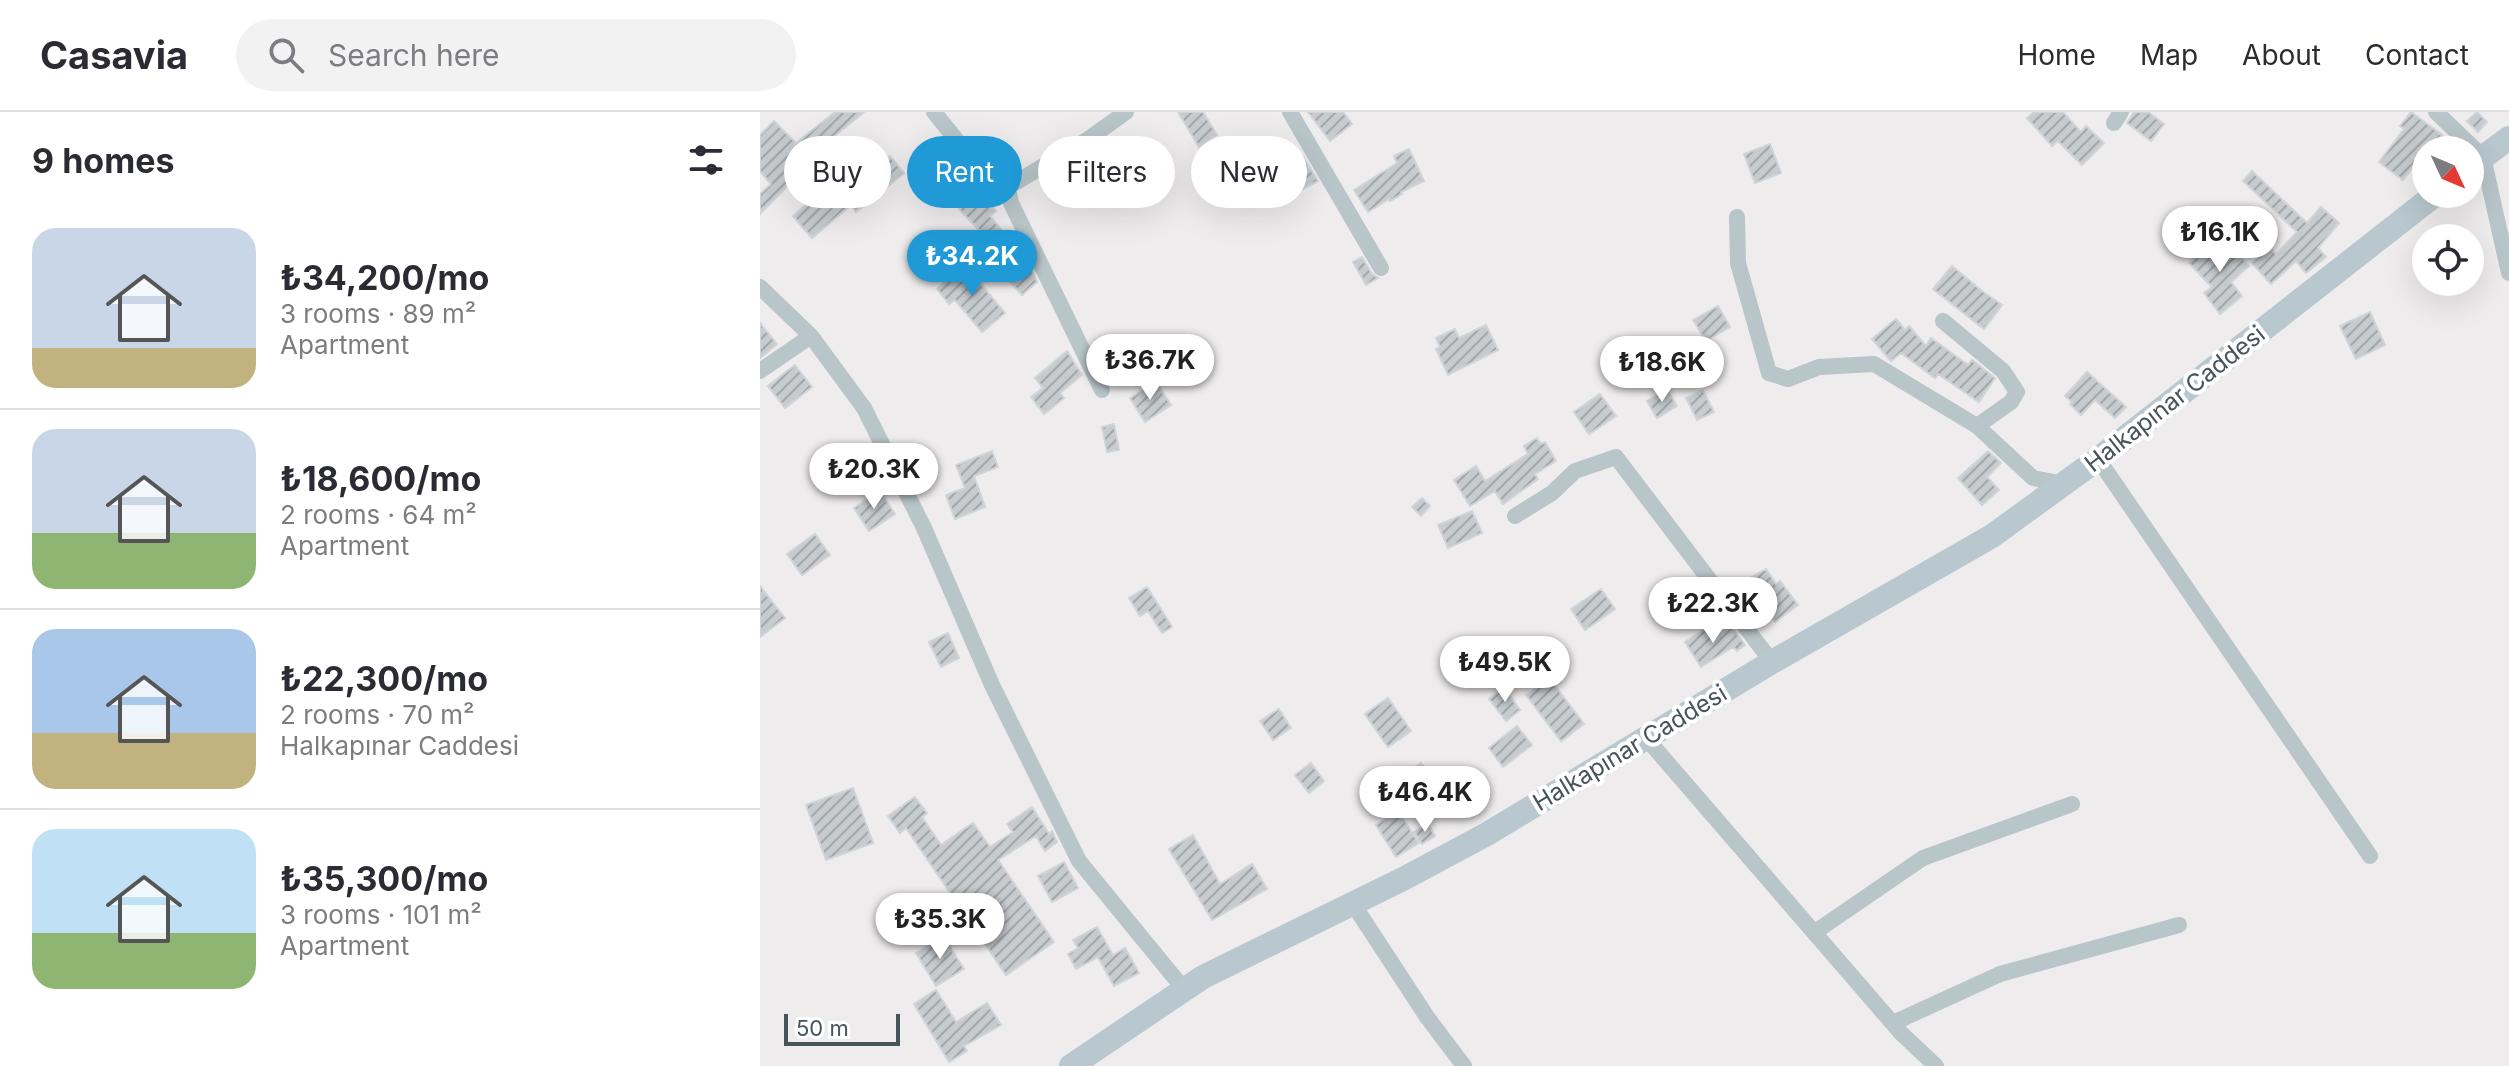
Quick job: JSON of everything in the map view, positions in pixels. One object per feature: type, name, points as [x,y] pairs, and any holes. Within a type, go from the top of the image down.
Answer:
[{"type":"main road","points":[[2484,157],[2509,138]]},
{"type":"main road","name":"Halkapınar Caddesi","points":[[1071,1066],[1183,988],[1229,962],[1403,879],[1487,834],[1772,662],[1992,536],[2098,459],[2418,208]]},
{"type":"street","points":[[934,112],[953,136]]},
{"type":"street","points":[[1022,179],[1087,140],[1126,112]]},
{"type":"street","points":[[1290,112],[1381,268]]},
{"type":"street","points":[[2436,112],[2456,136]]},
{"type":"street","points":[[2484,186],[2509,273]]},
{"type":"street","points":[[1013,208],[1102,390]]},
{"type":"street","points":[[1737,217],[1738,263],[1769,373],[1788,379],[1819,367],[1874,364],[1977,426],[2033,478],[2064,484]]},
{"type":"street","points":[[760,287],[811,336],[864,408],[924,528],[992,685],[1079,861],[1183,988]]},
{"type":"street","points":[[1943,321],[2003,371],[2017,392],[2011,402],[1977,426]]},
{"type":"street","points":[[760,371],[811,336]]},
{"type":"street","points":[[1515,516],[1552,493],[1575,471],[1616,457],[1772,662]]},
{"type":"street","points":[[2098,459],[2370,856]]},
{"type":"street","points":[[1646,738],[1893,1023],[1936,1066]]},
{"type":"street","points":[[1815,932],[1923,858],[2072,804]]},
{"type":"street","points":[[1359,913],[1427,1017],[1464,1066]]},
{"type":"street","points":[[1893,1023],[2000,974],[2179,925]]},
{"type":"building","points":[[835,112],[864,112],[834,136],[805,136]]},
{"type":"building","points":[[1178,112],[1203,112],[1217,135],[1192,136]]},
{"type":"building","points":[[1308,112],[1343,112],[1352,124],[1330,141]]},
{"type":"building","points":[[2034,112],[2063,112],[2081,132],[2086,126],[2104,143],[2082,165],[2058,141],[2052,146],[2027,118]]},
{"type":"building","points":[[2134,112],[2148,112],[2164,124],[2151,141],[2127,123]]},
{"type":"building","points":[[2411,112],[2442,135],[2412,136],[2412,168],[2403,180],[2379,162],[2404,129],[2400,126]]},
{"type":"building","points":[[2477,112],[2487,122],[2478,132],[2467,121]]},
{"type":"building","points":[[774,121],[789,136],[784,136],[784,190],[760,214],[760,194],[771,184],[760,171],[760,135]]},
{"type":"building","points":[[1770,144],[1781,173],[1755,183],[1744,154]]},
{"type":"building","points":[[1409,149],[1424,181],[1368,212],[1354,190],[1397,163],[1394,156]]},
{"type":"building","points":[[891,157],[904,173],[891,184]]},
{"type":"building","points":[[1307,163],[1318,181],[1307,187]]},
{"type":"building","points":[[2252,171],[2307,223],[2321,207],[2339,223],[2318,248],[2326,257],[2306,273],[2296,261],[2271,284],[2252,263],[2269,247],[2276,254],[2297,232],[2243,181]]},
{"type":"building","points":[[802,208],[847,208],[812,238],[793,216]]},
{"type":"building","points":[[993,208],[996,211],[990,216],[1028,262],[1037,282],[1022,295],[971,238],[979,230],[959,209]]},
{"type":"building","points":[[2214,240],[2222,250],[2229,244],[2249,266],[2231,282],[2242,296],[2220,314],[2204,293],[2212,287],[2189,263]]},
{"type":"building","points":[[1362,257],[1378,278],[1366,285],[1353,262]]},
{"type":"building","points":[[965,265],[1005,313],[982,332],[955,300],[949,304],[937,289]]},
{"type":"building","points":[[1952,266],[2002,305],[1984,329],[1933,289]]},
{"type":"building","points":[[1718,306],[1730,327],[1706,341],[1693,320]]},
{"type":"building","points":[[2370,312],[2385,345],[2356,359],[2340,326]]},
{"type":"building","points":[[1896,319],[1905,330],[1909,326],[1926,346],[1931,338],[1968,365],[1972,360],[1995,378],[1979,402],[1938,374],[1935,378],[1901,353],[1891,361],[1872,339]]},
{"type":"building","points":[[760,323],[777,344],[760,358]]},
{"type":"building","points":[[1486,325],[1498,350],[1448,375],[1436,349],[1440,347],[1436,338],[1455,329],[1459,338]]},
{"type":"building","points":[[1067,351],[1082,375],[1060,393],[1064,398],[1044,414],[1031,397],[1043,388],[1035,378]]},
{"type":"building","points":[[795,365],[812,387],[785,408],[768,386]]},
{"type":"building","points":[[2087,372],[2126,407],[2115,418],[2095,400],[2081,415],[2065,396]]},
{"type":"building","points":[[1156,382],[1171,405],[1145,422],[1130,398]]},
{"type":"building","points":[[1667,389],[1677,406],[1657,418],[1647,401]]},
{"type":"building","points":[[1703,390],[1714,412],[1697,420],[1686,398]]},
{"type":"building","points":[[1600,394],[1616,416],[1589,434],[1574,412]]},
{"type":"building","points":[[1114,424],[1119,450],[1107,452],[1102,427]]},
{"type":"building","points":[[1537,438],[1541,444],[1545,442],[1556,461],[1535,474],[1538,479],[1503,504],[1495,491],[1470,506],[1454,480],[1476,466],[1485,481],[1528,454],[1524,446]]},
{"type":"building","points":[[992,451],[998,467],[974,476],[985,507],[955,519],[946,495],[965,488],[956,465]]},
{"type":"building","points":[[1988,451],[2001,463],[1987,477],[1999,490],[1982,505],[1958,478]]},
{"type":"building","points":[[880,491],[895,514],[869,531],[854,508]]},
{"type":"building","points":[[1422,498],[1430,506],[1421,516],[1412,507]]},
{"type":"building","points":[[1472,511],[1482,533],[1448,548],[1438,525]]},
{"type":"building","points":[[815,534],[830,555],[802,575],[787,554]]},
{"type":"building","points":[[1766,569],[1776,584],[1780,581],[1798,605],[1775,622],[1757,598],[1761,595],[1750,578]]},
{"type":"building","points":[[760,586],[785,618],[760,637]]},
{"type":"building","points":[[1147,587],[1172,627],[1162,633],[1148,611],[1140,616],[1129,598]]},
{"type":"building","points":[[1601,589],[1615,609],[1585,630],[1571,609]]},
{"type":"building","points":[[1710,626],[1716,637],[1731,626],[1745,645],[1737,651],[1733,647],[1701,667],[1685,642]]},
{"type":"building","points":[[948,633],[959,658],[941,667],[929,642]]},
{"type":"building","points":[[1550,679],[1584,724],[1561,741],[1526,695]]},
{"type":"building","points":[[1504,688],[1520,710],[1506,721],[1489,699]]},
{"type":"building","points":[[1388,698],[1411,731],[1388,747],[1365,714]]},
{"type":"building","points":[[1279,709],[1291,728],[1273,740],[1260,721]]},
{"type":"building","points":[[1517,726],[1532,745],[1503,767],[1489,748]]},
{"type":"building","points":[[1311,763],[1324,781],[1309,793],[1295,775]]},
{"type":"building","points":[[1421,763],[1435,781],[1413,798],[1399,779]]},
{"type":"building","points":[[853,788],[873,843],[826,860],[806,805]]},
{"type":"building","points":[[915,797],[927,813],[922,817],[941,845],[973,823],[990,847],[1013,832],[1007,824],[1032,807],[1057,842],[1045,851],[1036,836],[998,860],[1054,942],[1006,975],[906,828],[900,833],[888,816]]},
{"type":"building","points":[[1398,811],[1419,843],[1396,857],[1376,825]]},
{"type":"building","points":[[1428,824],[1435,836],[1422,844],[1414,832]]},
{"type":"building","points":[[1193,835],[1220,884],[1252,864],[1267,889],[1212,920],[1169,849]]},
{"type":"building","points":[[1064,862],[1078,888],[1052,902],[1038,876]]},
{"type":"building","points":[[1097,927],[1113,955],[1125,948],[1139,973],[1114,986],[1098,957],[1076,969],[1068,954],[1078,948],[1073,940]]},
{"type":"building","points":[[943,936],[964,969],[936,986],[916,953]]},
{"type":"building","points":[[936,990],[956,1022],[987,1003],[1001,1025],[964,1046],[967,1051],[949,1062],[914,1004]]}]
